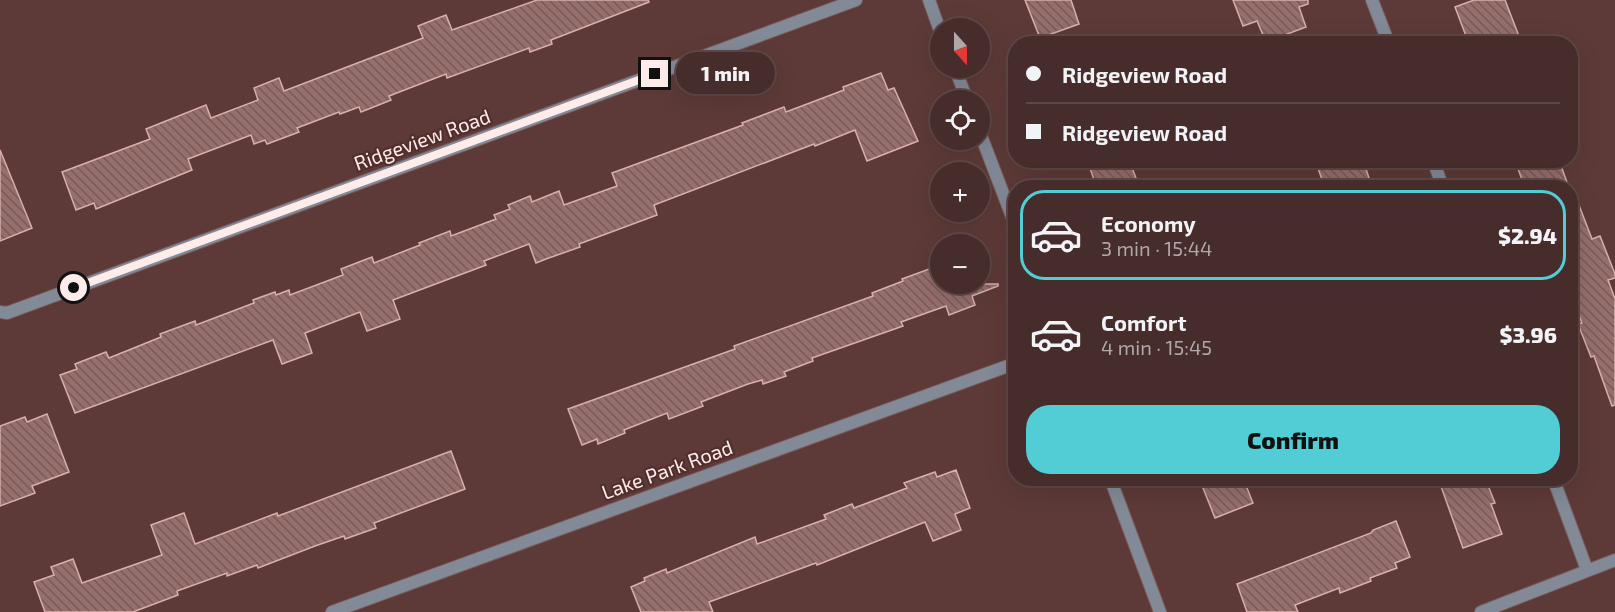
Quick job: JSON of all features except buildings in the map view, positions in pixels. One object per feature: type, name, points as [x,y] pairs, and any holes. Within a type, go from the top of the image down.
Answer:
[{"type":"street","name":"Ridgeview Road","points":[[0,312],[7,313],[856,0]]},
{"type":"street","points":[[929,0],[935,18]]},
{"type":"street","points":[[1372,0],[1386,36]]},
{"type":"street","points":[[987,150],[1008,206]]},
{"type":"street","name":"Lake Park Road","points":[[332,612],[1008,366]]},
{"type":"street","points":[[1113,486],[1160,612]]},
{"type":"street","points":[[1556,486],[1587,570]]},
{"type":"street","points":[[1481,612],[1615,560]]},
{"type":"route","points":[[74,288],[655,74]]}]
